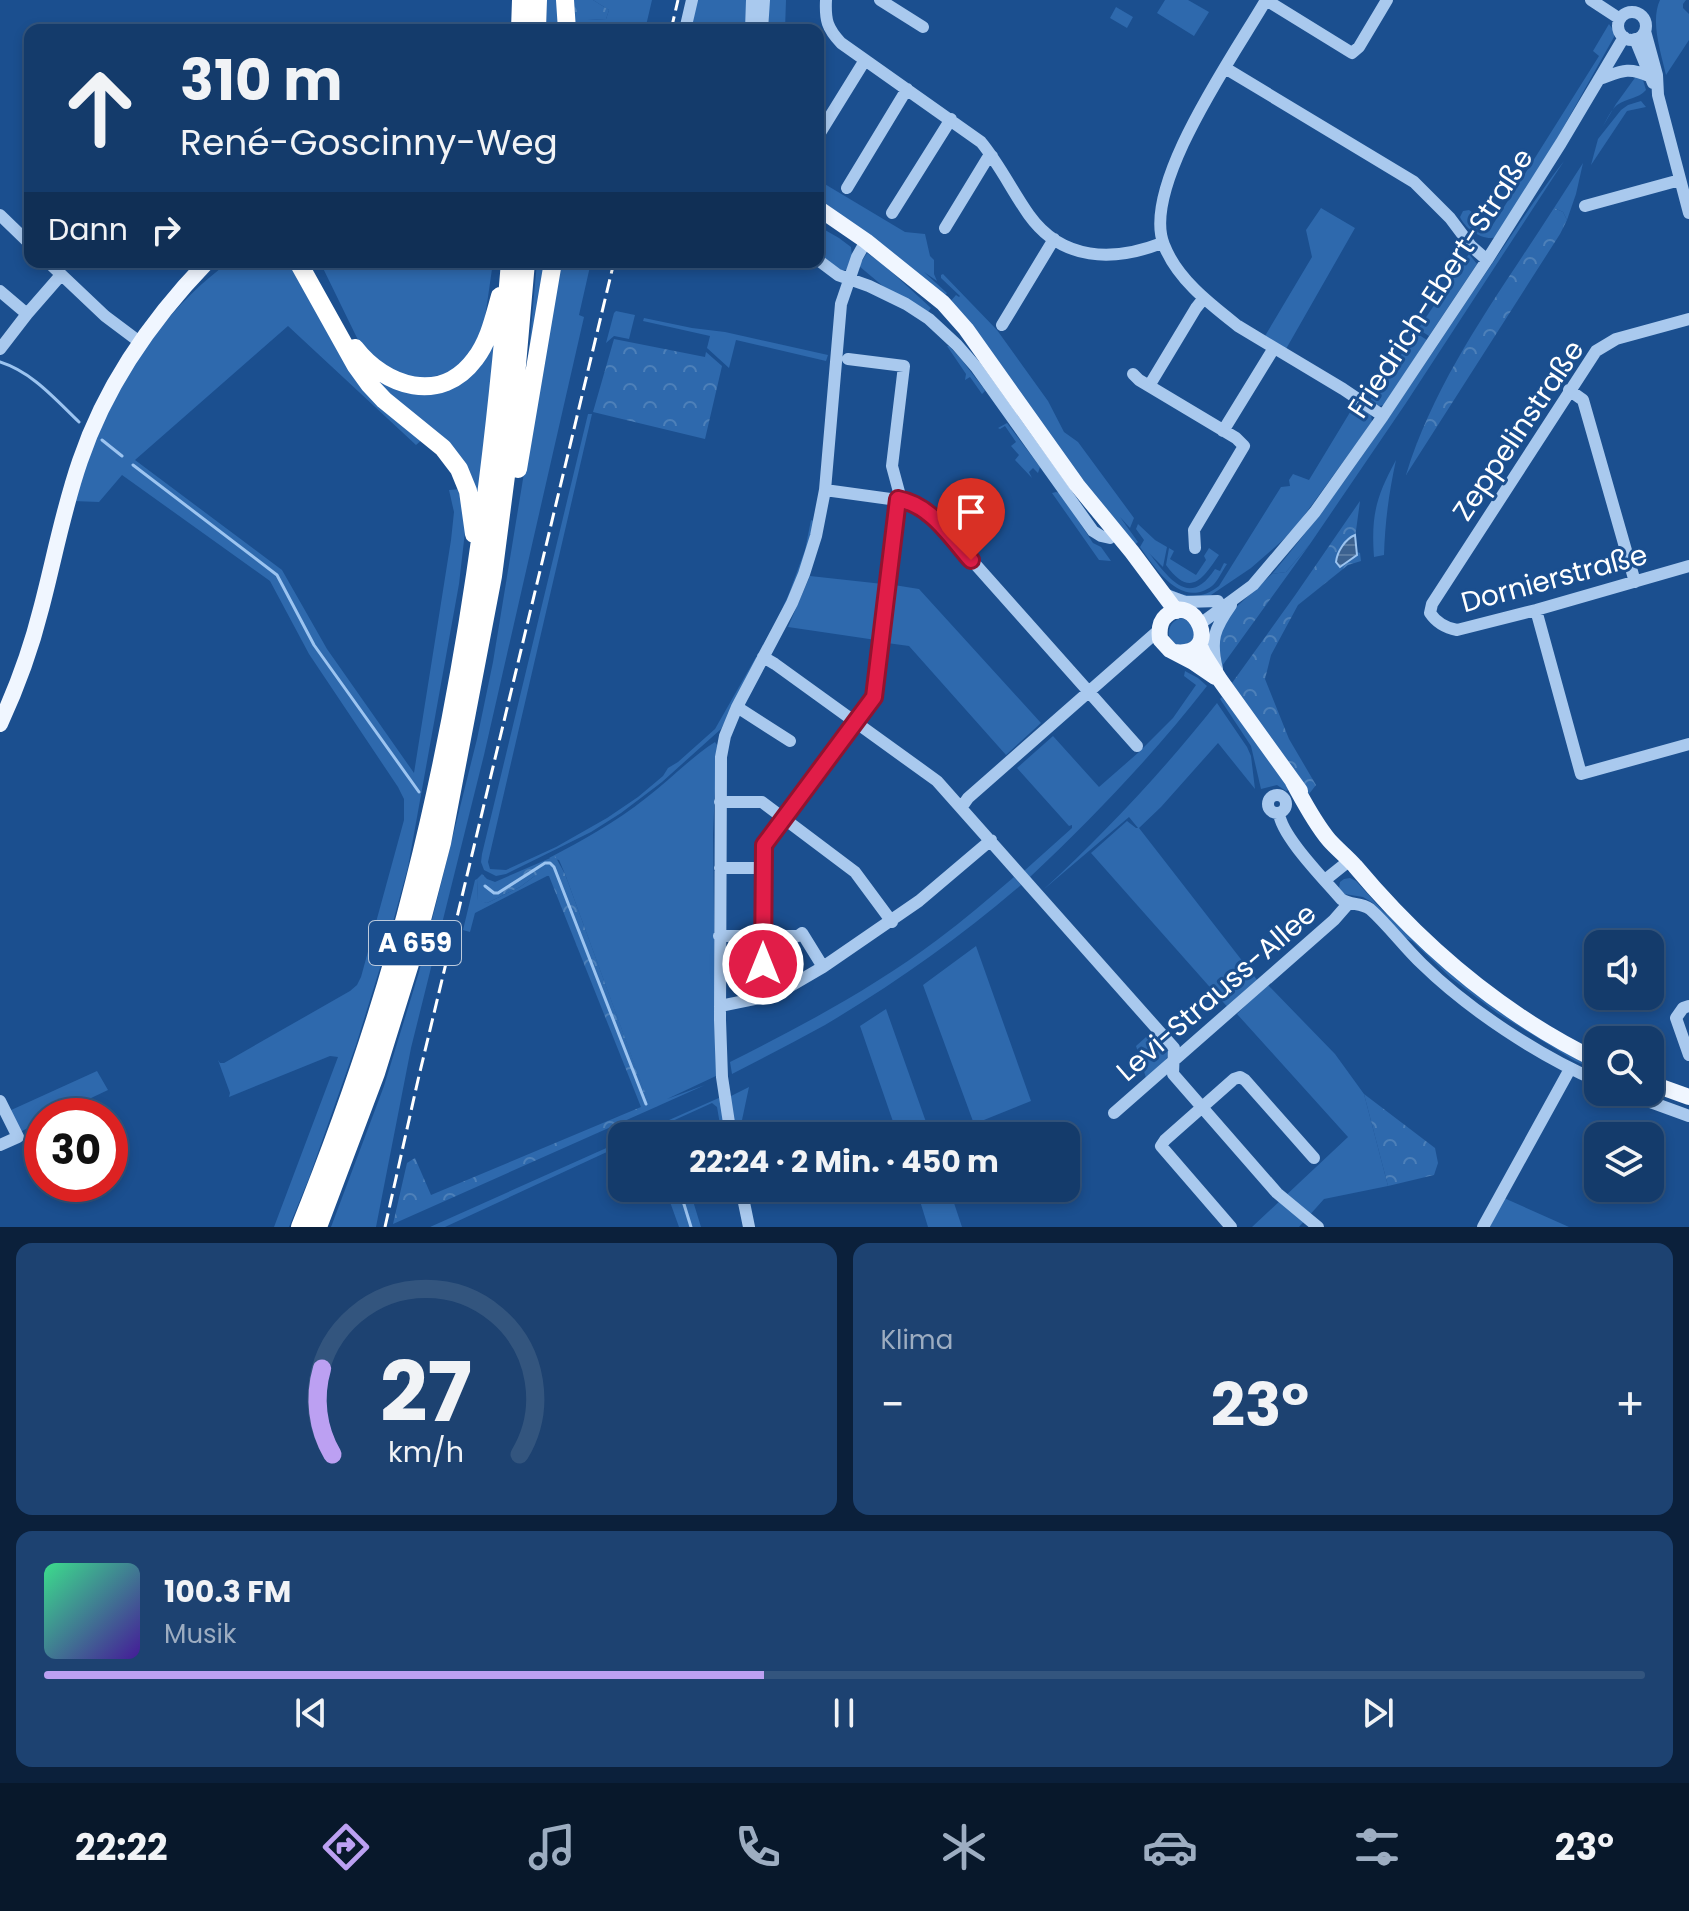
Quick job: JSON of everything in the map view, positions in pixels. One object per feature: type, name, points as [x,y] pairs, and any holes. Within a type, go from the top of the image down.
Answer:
[{"type":"highway","points":[[520,24],[521,0]]},
{"type":"highway","points":[[537,24],[538,0]]},
{"type":"highway","points":[[565,0],[567,24]]},
{"type":"highway","points":[[311,268],[364,360],[382,375],[412,386],[447,381],[474,361],[490,327],[508,268]]},
{"type":"highway","points":[[311,268],[356,366],[369,384],[443,448],[459,469],[468,491],[484,577]]},
{"type":"highway","name":"A 659","points":[[300,1227],[359,1069],[397,949],[415,881],[460,669],[484,577],[509,268]]},
{"type":"highway","name":"A 659","points":[[318,1227],[376,1073],[413,954],[454,791],[484,577],[510,445],[525,268]]},
{"type":"highway","points":[[484,577],[503,545],[552,268]]},
{"type":"main road","points":[[824,214],[866,241],[943,303],[1077,485],[1166,620]]},
{"type":"main road","points":[[0,724],[27,658],[84,450],[107,398],[141,343],[202,268]]},
{"type":"main road","points":[[181,293],[212,268]]},
{"type":"main road","points":[[1077,485],[1161,593],[1166,620],[1160,639],[1170,650],[1220,680]]},
{"type":"main road","points":[[1166,620],[1184,611],[1197,619],[1202,633],[1199,644],[1190,651],[1170,650]]},
{"type":"main road","points":[[1199,644],[1220,680],[1293,782],[1388,906],[1447,961],[1502,1005],[1584,1053]]},
{"type":"main road","points":[[1664,1088],[1689,1097]]},
{"type":"street","points":[[686,24],[692,0]]},
{"type":"street","points":[[751,24],[752,0]]},
{"type":"street","points":[[762,24],[764,0]]},
{"type":"street","points":[[826,0],[825,15],[830,31],[841,43],[981,142],[1030,216],[1054,239],[1077,251],[1105,256],[1162,243]]},
{"type":"street","points":[[880,0],[923,27]]},
{"type":"street","points":[[1383,416],[1238,326],[1204,298],[1181,274],[1162,243],[1161,215],[1167,185],[1186,136],[1266,0],[1352,53],[1359,47],[1387,0]]},
{"type":"street","points":[[1591,0],[1620,19]]},
{"type":"street","points":[[1640,15],[1646,0]]},
{"type":"street","points":[[1634,36],[1645,22],[1640,15],[1631,12],[1623,15],[1618,28],[1634,36],[1657,75],[1657,89],[1689,213]]},
{"type":"street","points":[[1634,36],[1657,89]]},
{"type":"street","name":"Friedrich-Ebert-Straße","points":[[1197,619],[1236,598],[1263,574],[1315,512],[1487,260],[1599,79],[1634,36]]},
{"type":"street","points":[[824,126],[865,60]]},
{"type":"street","points":[[1225,68],[1414,182],[1487,260]]},
{"type":"street","points":[[1599,79],[1628,70],[1649,76]]},
{"type":"street","points":[[847,188],[907,89]]},
{"type":"street","points":[[892,213],[951,119]]},
{"type":"street","points":[[945,228],[987,159],[992,156]]},
{"type":"street","points":[[1585,206],[1680,180]]},
{"type":"street","points":[[0,215],[24,238]]},
{"type":"street","points":[[1002,325],[1054,239]]},
{"type":"street","points":[[729,1122],[720,1006],[721,757],[725,736],[737,707],[780,628],[804,574],[820,521],[841,304],[857,257],[866,241]]},
{"type":"street","points":[[824,264],[838,275],[851,273],[906,304],[929,319],[957,345],[1093,531],[1110,538]]},
{"type":"street","points":[[54,268],[105,316],[141,343]]},
{"type":"street","points":[[0,349],[61,275]]},
{"type":"street","points":[[0,291],[27,314]]},
{"type":"street","points":[[1149,386],[1204,298]]},
{"type":"street","name":"Zeppelinstraße","points":[[1434,619],[1430,613],[1432,604],[1596,351],[1607,343],[1689,319]]},
{"type":"street","points":[[1223,431],[1274,348]]},
{"type":"street","points":[[765,998],[764,845],[875,692],[899,492],[892,466],[904,366],[848,359]]},
{"type":"street","points":[[1133,374],[1244,446],[1194,530],[1195,548]]},
{"type":"street","points":[[1569,390],[1583,400],[1635,582]]},
{"type":"street","points":[[825,490],[898,499],[927,510],[1137,746]]},
{"type":"street","name":"Friedrich-Ebert-Straße","points":[[1197,619],[1285,548]]},
{"type":"street","name":"Dornierstraße","points":[[1434,619],[1449,629],[1457,630],[1689,566]]},
{"type":"street","points":[[1161,593],[1185,602],[1218,601]]},
{"type":"street","points":[[1220,680],[1213,653],[1215,631],[1236,598]]},
{"type":"street","points":[[1536,610],[1581,774],[1689,744]]},
{"type":"street","points":[[961,808],[968,798],[1089,693],[1166,620]]},
{"type":"street","points":[[1131,654],[1144,649],[1170,650]]},
{"type":"street","points":[[763,657],[937,781],[1174,1048],[1173,1074],[1276,1192],[1318,1227]]},
{"type":"street","points":[[737,707],[790,741]]},
{"type":"street","points":[[720,802],[762,802],[855,872],[892,922]]},
{"type":"street","points":[[1279,813],[1286,832],[1348,904],[1361,904],[1370,909],[1422,964],[1490,1019],[1584,1075]]},
{"type":"street","points":[[720,1006],[775,995],[823,967],[892,922],[991,840]]},
{"type":"street","points":[[1325,880],[1350,860]]},
{"type":"street","points":[[720,868],[763,868]]},
{"type":"street","name":"Levi-Strauss-Allee","points":[[1114,1113],[1334,920],[1348,904]]},
{"type":"street","points":[[719,936],[798,936],[802,933],[823,967]]},
{"type":"street","points":[[1689,1006],[1683,1008],[1676,1018],[1689,1055]]},
{"type":"street","points":[[1483,1227],[1570,1069]]},
{"type":"street","points":[[1231,1227],[1161,1146],[1234,1079],[1240,1077],[1245,1080],[1314,1158]]},
{"type":"street","points":[[0,1101],[18,1137],[0,1145]]},
{"type":"street","points":[[1662,1106],[1689,1116]]},
{"type":"street","points":[[744,1202],[749,1227]]},
{"type":"green space","points":[[547,0],[562,0],[563,24],[546,24]]},
{"type":"green space","points":[[574,0],[593,0],[609,10],[606,19],[575,24]]},
{"type":"green space","points":[[593,0],[652,0],[646,24],[588,24],[588,20],[606,19],[609,10]]},
{"type":"green space","points":[[697,0],[747,0],[746,24],[691,24]]},
{"type":"green space","points":[[769,0],[786,0],[785,24],[768,24]]},
{"type":"green space","points":[[1165,0],[1188,0],[1209,12],[1194,36],[1157,13]]},
{"type":"green space","points":[[1660,0],[1686,0],[1683,8],[1689,14],[1689,40],[1666,75],[1656,27]]},
{"type":"green space","points":[[1116,7],[1133,17],[1127,28],[1110,18]]},
{"type":"green space","points":[[1609,24],[1614,37],[1545,160],[1497,237],[1486,238],[1470,230],[1460,217],[1463,211],[1469,210],[1492,226],[1599,56],[1593,51]]},
{"type":"green space","points":[[1637,75],[1643,80],[1646,90],[1612,110]]},
{"type":"green space","points":[[1641,101],[1646,107],[1627,111],[1591,165],[1598,139],[1621,110]]},
{"type":"green space","points":[[1564,161],[1310,544],[1286,572],[1272,574],[1359,460]]},
{"type":"green space","points":[[1583,163],[1567,220],[1563,212],[1554,208]]},
{"type":"green space","points":[[824,184],[905,232],[925,234],[937,281],[924,272],[947,293],[943,298],[824,206]]},
{"type":"green space","points":[[1321,208],[1355,228],[1286,349],[1265,336],[1312,257],[1306,230]]},
{"type":"green space","points":[[1554,208],[1563,212],[1567,220],[1560,234],[1406,475],[1434,404],[1452,370]]},
{"type":"green space","points":[[824,229],[851,247],[852,257],[847,270],[841,270],[824,259]]},
{"type":"green space","points":[[867,253],[931,308],[927,313],[884,287],[859,266]]},
{"type":"green space","points":[[1469,254],[1477,264],[1429,336],[1418,329]]},
{"type":"green space","points":[[222,268],[296,268],[307,290],[423,439],[416,445],[288,326],[135,460],[282,570],[327,649],[414,773],[451,540],[454,512],[449,490],[461,489],[466,523],[459,584],[408,867],[356,1045],[289,1227],[274,1227],[338,1057],[330,1056],[229,1097],[218,1060],[224,1063],[357,985],[404,820],[404,799],[309,654],[270,581],[122,475],[99,502],[73,501],[100,425],[125,379],[154,335]]},
{"type":"green space","points":[[323,268],[492,268],[484,325],[478,344],[454,371],[417,381],[380,367],[358,340]]},
{"type":"green space","points":[[536,268],[590,268],[579,315],[584,317],[484,755],[411,1048],[376,1227],[331,1227],[384,1086],[419,972],[477,739],[493,662],[544,351],[529,350]]},
{"type":"green space","points":[[943,274],[997,330],[1048,401],[1064,432],[1078,442],[1134,518],[1130,528],[1120,517],[1138,542],[1132,547],[948,304],[956,295],[960,296],[941,278]]},
{"type":"green space","points":[[614,313],[635,315],[629,339],[614,336],[606,343]]},
{"type":"green space","points":[[644,318],[828,355],[826,361],[736,340],[729,368],[707,348],[710,336],[643,321]]},
{"type":"green space","points":[[497,323],[477,510],[473,489],[387,396],[367,368],[439,388]]},
{"type":"green space","points":[[1416,333],[1427,340],[1384,405],[1379,406],[1370,400]]},
{"type":"green space","points":[[614,339],[705,357],[706,352],[722,366],[705,439],[593,412]]},
{"type":"green space","points":[[947,346],[984,389],[982,394],[970,377],[965,380],[966,374]]},
{"type":"green space","points":[[1355,404],[1371,414],[1372,422],[1283,540],[1251,568],[1208,597],[1198,598],[1172,594],[1165,586],[1192,596],[1206,594],[1219,586],[1281,487],[1290,486],[1289,480],[1293,474],[1309,480]]},
{"type":"green space","points":[[588,414],[592,414],[488,862],[490,869],[506,870],[556,847],[607,818],[638,797],[715,729],[776,622],[805,550],[811,520],[814,521],[808,550],[790,597],[721,729],[662,782],[621,813],[591,832],[496,876],[484,870],[482,854]]},
{"type":"green space","points":[[1007,423],[1040,467],[1038,473],[1033,468],[1029,472],[1032,478],[1015,460],[1019,455],[1011,446],[1016,442],[1005,426],[998,428]]},
{"type":"green space","points":[[1396,460],[1384,555],[1374,557],[1376,507]]},
{"type":"green space","points":[[1052,493],[1060,493],[1093,543],[1101,547],[1111,561],[1099,560]]},
{"type":"green space","points":[[1360,501],[1355,538],[1356,555],[1360,553],[1361,561],[1348,565],[1298,605],[1271,655],[1265,679],[1289,739],[1316,785],[1309,794],[1232,683]]},
{"type":"green space","points":[[1138,524],[1167,547],[1163,567],[1149,553],[1164,572],[1180,585],[1197,587],[1215,569],[1220,571],[1224,563],[1227,564],[1212,586],[1201,592],[1190,593],[1180,589],[1161,575],[1140,547],[1144,540],[1136,529]]},
{"type":"green space","points":[[1310,544],[1222,666],[1218,637],[1231,612],[1272,574],[1286,572]]},
{"type":"green space","points":[[1169,548],[1174,551],[1170,559],[1196,575],[1206,560],[1204,556],[1209,548],[1219,555],[1201,578],[1189,583],[1174,575],[1166,565]]},
{"type":"green space","points":[[810,576],[883,584],[876,640],[788,627]]},
{"type":"green space","points":[[894,585],[919,589],[1041,723],[1006,755],[909,646],[887,643]]},
{"type":"green space","points":[[1181,618],[1191,622],[1195,633],[1192,641],[1183,645],[1175,644],[1169,636],[1171,625]]},
{"type":"green space","points":[[1185,671],[1207,686],[1122,785],[1030,877],[1024,871],[1072,825],[1069,826],[1017,768],[1053,736],[1099,787],[1173,718],[1196,685],[1184,676]]},
{"type":"green space","points":[[1222,697],[1291,789],[1286,791],[1277,785],[1261,789],[1251,746],[1220,699]]},
{"type":"green space","points":[[1217,703],[1251,756],[1255,789],[1218,743],[1139,828],[1261,985],[1231,1011],[1091,853],[1127,821],[1138,828],[1129,817],[1043,890],[1134,800]]},
{"type":"green space","points":[[715,742],[716,1076],[667,1099],[705,1085],[650,1107],[565,874],[559,860],[549,858],[623,815]]},
{"type":"green space","points":[[555,856],[565,874],[650,1106],[658,1106],[622,1122],[608,1122],[608,1128],[393,1224],[407,1163],[415,1158],[431,1195],[641,1107],[549,876],[536,875],[520,887],[487,903],[478,901],[477,879],[482,874],[495,882]]},
{"type":"green space","points":[[536,875],[549,875],[475,913],[470,932],[463,930],[475,880],[478,900],[487,903],[520,887]]},
{"type":"green space","points":[[1014,877],[1021,885],[926,960],[825,1025],[732,1074],[730,1062],[810,1020],[913,958]]},
{"type":"green space","points":[[1344,879],[1356,881],[1413,938],[1584,1057],[1584,1065],[1497,1013],[1451,978],[1412,941],[1400,936],[1373,903],[1363,897],[1344,894],[1339,888]]},
{"type":"green space","points":[[976,946],[1031,1101],[973,1122],[923,985]]},
{"type":"green space","points":[[1267,984],[1335,1054],[1364,1094],[1388,1186],[1324,1199],[1299,1227],[1252,1227],[1348,1137],[1237,1014]]},
{"type":"green space","points":[[886,1009],[926,1122],[893,1122],[860,1026]]},
{"type":"green space","points":[[1155,1029],[1169,1050],[1164,1063],[1147,1081],[1136,1046]]},
{"type":"green space","points":[[97,1071],[108,1090],[91,1098],[38,1098]]},
{"type":"green space","points":[[749,1087],[742,1122],[733,1122],[729,1097]]},
{"type":"green space","points":[[1364,1094],[1435,1148],[1438,1163],[1434,1175],[1388,1186]]},
{"type":"green space","points":[[721,1097],[725,1122],[720,1122],[717,1107],[712,1103],[665,1122]]},
{"type":"green space","points":[[24,1104],[24,1130],[20,1132],[9,1111]]},
{"type":"green space","points":[[608,1147],[608,1151],[445,1227],[430,1227]]},
{"type":"green space","points":[[1504,1198],[1569,1227],[1489,1227]]},
{"type":"green space","points":[[670,1202],[693,1202],[701,1227],[679,1227]]},
{"type":"green space","points":[[920,1202],[954,1202],[962,1227],[928,1227]]},
{"type":"shaded area","points":[[1355,535],[1357,555],[1340,567],[1336,562],[1340,550]]},
{"type":"waterway","points":[[0,362],[33,379],[79,422]]},
{"type":"waterway","points":[[102,440],[122,456]]},
{"type":"waterway","points":[[133,465],[277,575],[314,645],[419,792]]},
{"type":"waterway","points":[[485,886],[498,893],[545,863],[554,867],[646,1104]]},
{"type":"waterway","points":[[683,1202],[691,1227]]},
{"type":"railway","points":[[672,24],[678,0]]},
{"type":"railway","points":[[385,1227],[613,268]]},
{"type":"route","points":[[763,964],[764,845],[874,697],[898,499],[927,510],[971,560]]}]
